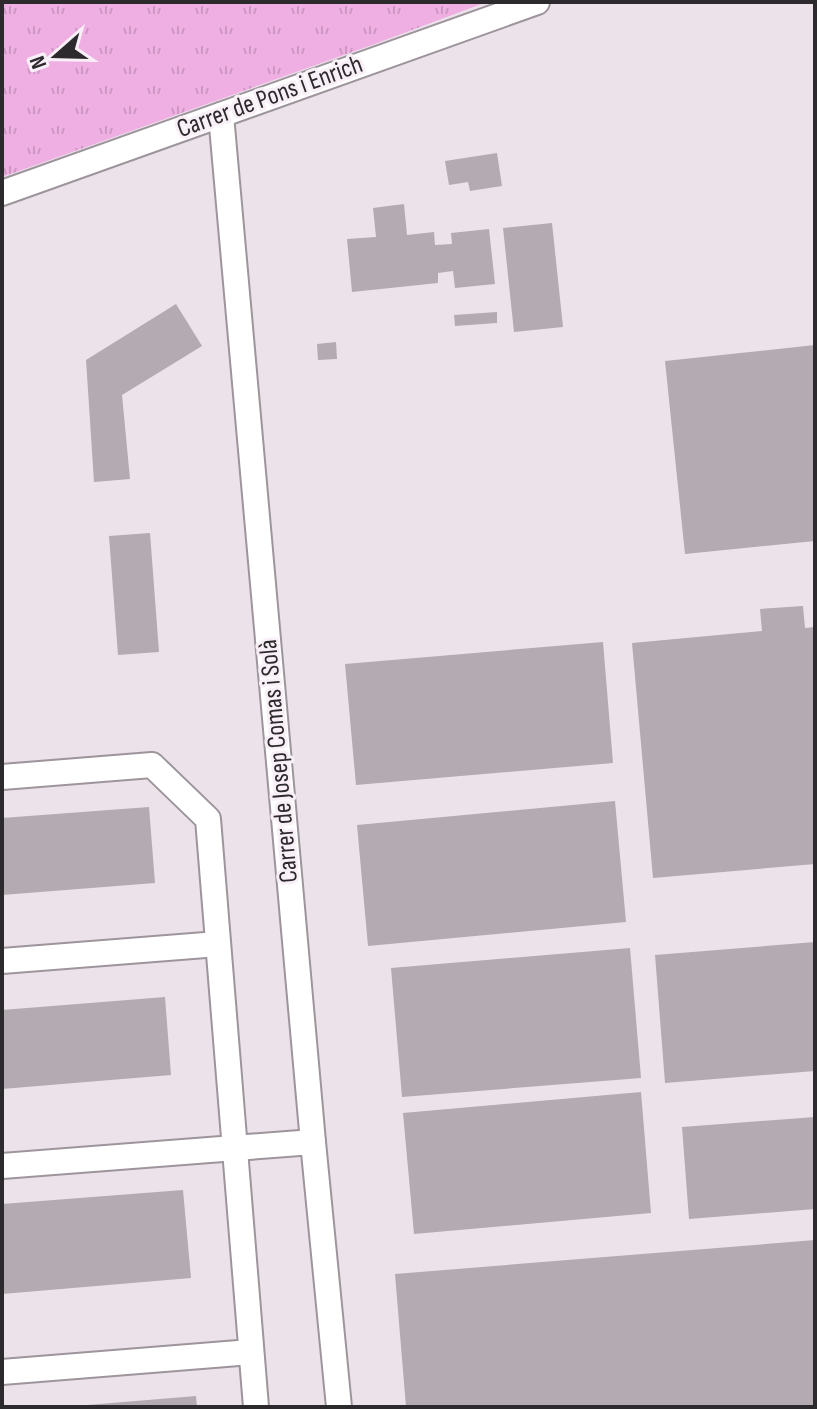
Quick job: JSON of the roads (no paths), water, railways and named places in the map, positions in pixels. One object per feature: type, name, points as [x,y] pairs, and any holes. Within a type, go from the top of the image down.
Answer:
[{"type":"street","name":"Carrer de Pons i Enrich","points":[[2,193],[537,2]]},
{"type":"street","name":"Carrer de Josep Comas i Solà","points":[[221,115],[339,1407]]},
{"type":"street","points":[[2,777],[152,765],[208,819],[256,1407]]},
{"type":"street","points":[[2,961],[218,944]]},
{"type":"street","points":[[2,1166],[313,1142]]},
{"type":"street","points":[[2,1372],[251,1352]]}]
